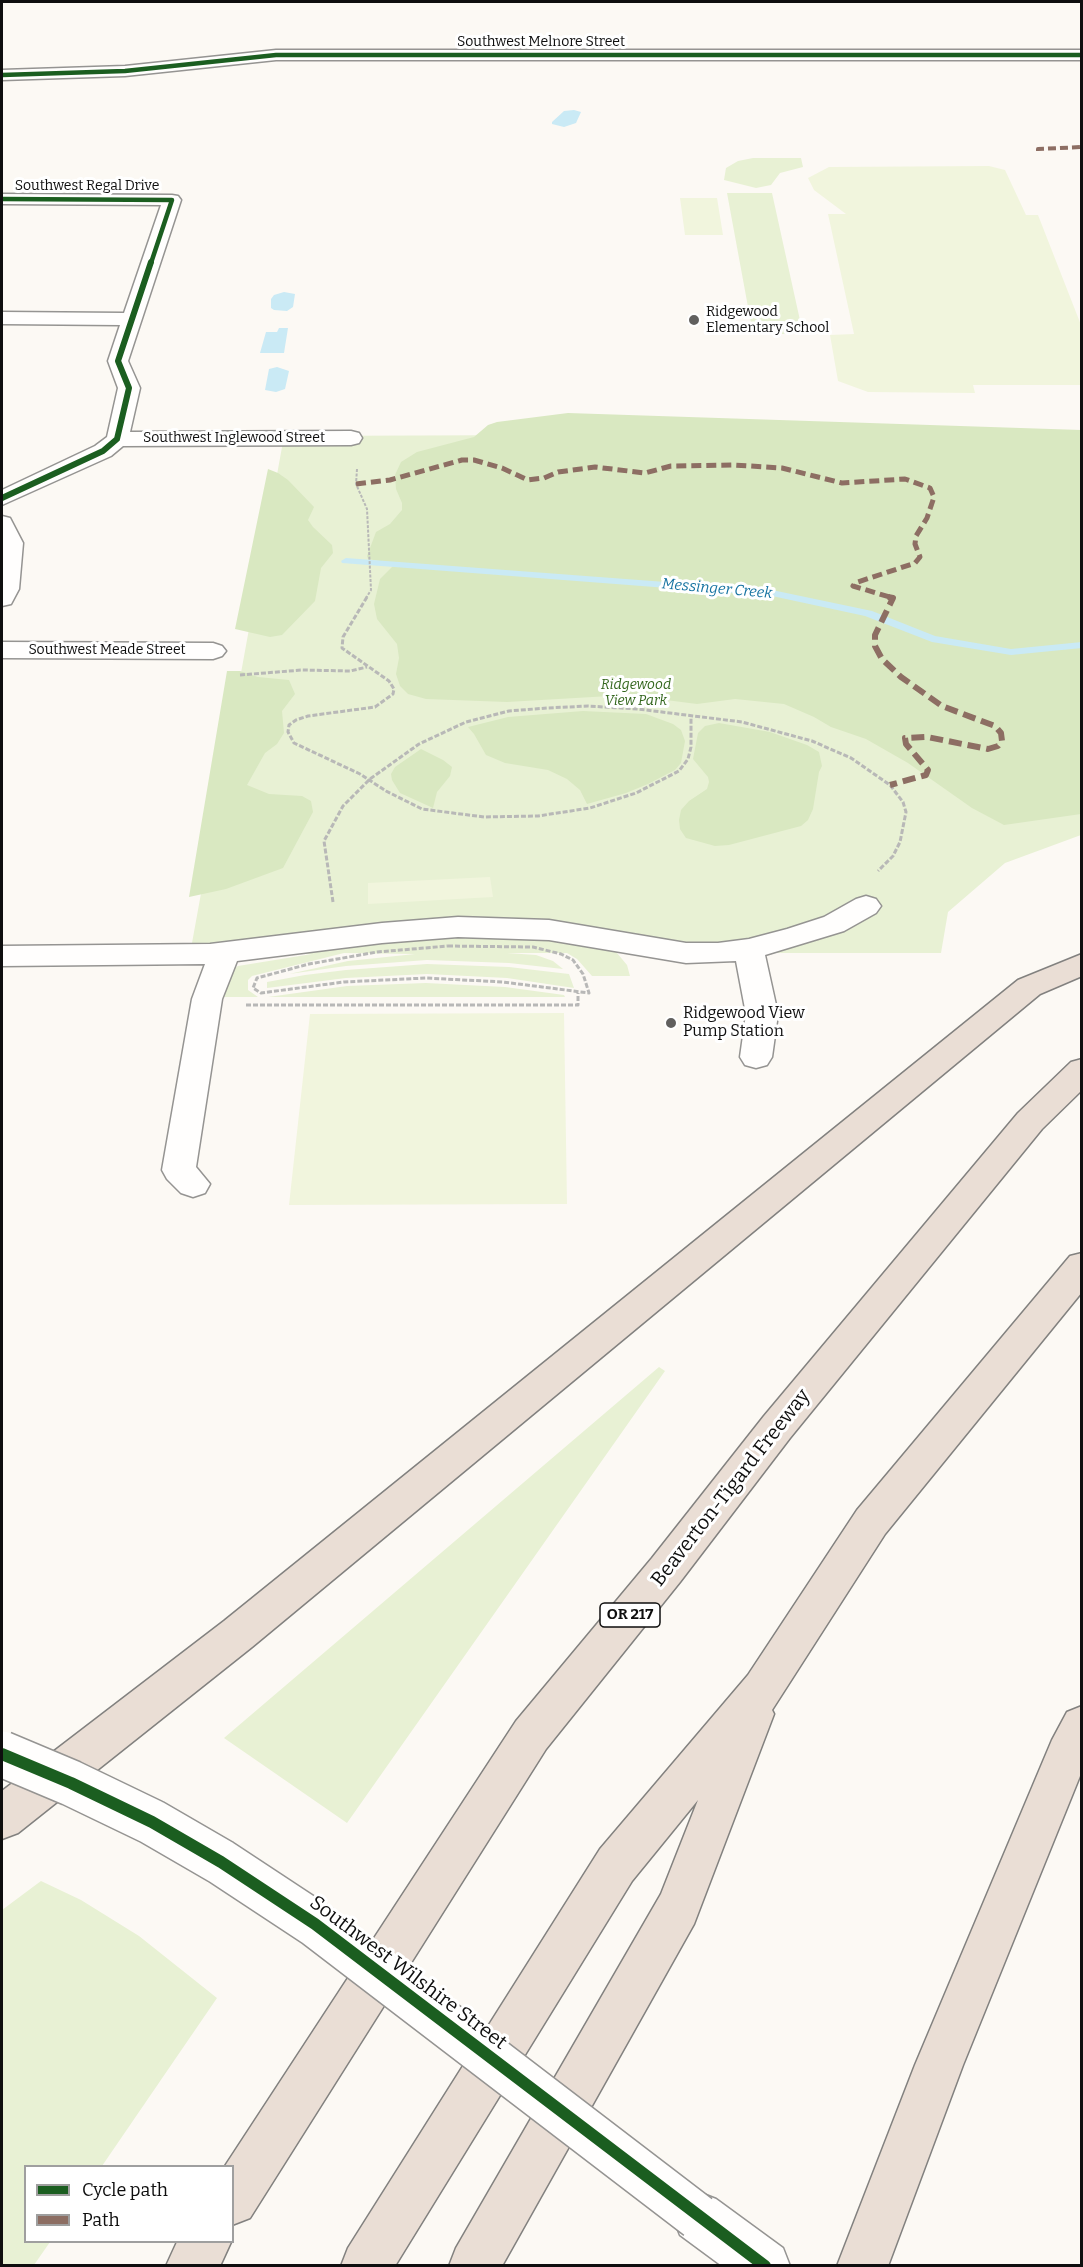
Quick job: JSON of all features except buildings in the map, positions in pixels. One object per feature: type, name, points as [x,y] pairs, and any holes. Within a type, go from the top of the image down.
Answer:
[{"type":"highway","points":[[2,1818],[247,1626],[1029,987],[1082,964]]},
{"type":"highway","name":"Beaverton-Tigard Freeway","points":[[234,2197],[531,1735],[666,1570],[777,1427],[1023,1130],[1082,1070]]},
{"type":"highway","points":[[366,2265],[616,1865],[763,1689],[871,1522],[1082,1266]]},
{"type":"highway","points":[[474,2265],[678,1908],[763,1689]]},
{"type":"highway","points":[[862,2265],[944,2053],[1067,1754],[1082,1726]]},
{"type":"highway","points":[[191,2265],[205,2243]]},
{"type":"street","name":"Southwest Melnore Street","points":[[2,75],[125,71],[276,55],[1082,55]]},
{"type":"street","name":"Southwest Regal Drive","points":[[2,199],[172,200],[130,319]]},
{"type":"street","points":[[2,318],[130,319],[118,361],[129,388],[117,439],[103,451],[2,498]]},
{"type":"street","name":"Southwest Inglewood Street","points":[[117,439],[351,438]]},
{"type":"street","points":[[2,523],[11,543],[7,588],[2,599]]},
{"type":"street","name":"Southwest Meade Street","points":[[2,650],[213,651]]},
{"type":"street","points":[[2,956],[183,955],[458,927],[500,927],[596,937],[686,953],[718,953],[749,949],[795,937],[834,924],[866,906]]},
{"type":"street","points":[[749,949],[762,1014],[756,1057]]},
{"type":"street","points":[[193,1184],[179,1170],[207,999],[225,952]]},
{"type":"street","name":"Southwest Wilshire Street","points":[[2,1755],[70,1783],[152,1822],[249,1880],[315,1924],[698,2217],[765,2265]]},
{"type":"path","points":[[351,438],[358,455],[356,484],[367,509],[371,590],[343,637],[342,648],[392,684],[393,694],[375,707],[308,716],[289,725],[288,732],[294,743],[370,779],[386,791],[422,808],[463,816],[538,816],[590,808],[636,793],[679,771],[691,747],[692,715]]},
{"type":"path","points":[[213,651],[206,676],[302,670],[350,671],[368,667]]},
{"type":"path","points":[[340,938],[324,853],[324,841],[343,806],[370,779],[396,759],[442,732],[466,722],[509,711],[588,706],[742,722],[812,741],[860,763],[897,791],[906,812],[904,830],[893,856],[864,884],[862,890],[866,906]]},
{"type":"path","points":[[533,947],[448,946],[377,952],[279,971],[256,978],[253,988],[261,993],[344,982],[426,978],[503,982],[589,993],[587,983],[573,960]]},
{"type":"path","points":[[241,1005],[578,1005],[578,993]]},
{"type":"path","points":[[428,1005],[428,1013]]},
{"type":"path","points":[[550,1005],[550,1013]]},
{"type":"green space","points":[[753,158],[801,158],[803,167],[780,173],[771,185],[756,188],[724,180],[726,168],[738,161]]},
{"type":"green space","points":[[989,166],[1005,170],[1026,215],[1038,215],[1081,325],[1081,385],[973,385],[975,393],[868,392],[838,381],[830,335],[854,334],[828,214],[846,214],[814,190],[808,178],[829,167]]},
{"type":"green space","points":[[727,193],[772,193],[803,334],[753,334]]},
{"type":"green space","points":[[680,198],[717,198],[723,235],[685,235]]},
{"type":"green space","points":[[568,413],[1081,430],[1081,814],[1004,825],[972,808],[908,763],[866,739],[831,727],[784,704],[735,699],[697,704],[627,695],[507,702],[426,699],[408,694],[400,686],[396,674],[399,658],[397,644],[377,619],[374,604],[380,579],[393,566],[391,563],[368,559],[367,556],[376,532],[390,524],[402,510],[395,475],[401,462],[417,452],[474,437],[488,425],[497,422]]},
{"type":"green space","name":"Ridgewood View Park","points":[[1081,433],[1081,835],[1005,863],[948,912],[941,953],[617,953],[627,965],[630,976],[592,976],[577,959],[567,953],[507,953],[536,955],[553,961],[563,969],[509,963],[427,960],[346,966],[289,974],[348,961],[415,954],[344,953],[252,976],[248,980],[248,990],[258,997],[214,997],[230,971],[238,966],[312,954],[190,954],[284,436]]},
{"type":"green space","points":[[268,469],[288,480],[314,507],[308,520],[332,545],[333,553],[321,568],[315,601],[282,635],[270,637],[235,629]]},
{"type":"green space","points":[[227,671],[240,671],[258,677],[289,680],[295,694],[282,711],[284,733],[277,744],[265,753],[247,785],[269,794],[302,796],[311,801],[313,812],[283,868],[226,889],[189,897]]},
{"type":"green space","points":[[583,711],[646,714],[673,724],[681,730],[685,741],[681,763],[675,770],[648,784],[587,804],[580,790],[567,779],[548,770],[505,763],[486,755],[468,727],[508,717]]},
{"type":"green space","points":[[719,723],[770,732],[807,745],[819,752],[822,766],[813,809],[808,820],[801,826],[729,845],[715,846],[686,838],[680,829],[681,810],[689,801],[707,789],[709,782],[708,777],[693,759],[698,733],[705,726]]},
{"type":"green space","points":[[421,749],[452,767],[450,776],[437,792],[433,808],[400,793],[392,780],[391,774],[395,767]]},
{"type":"green space","points":[[490,877],[493,897],[368,904],[368,883]]},
{"type":"green space","points":[[427,964],[509,967],[569,974],[574,988],[507,978],[427,974],[346,978],[267,988],[267,982],[305,975]]},
{"type":"green space","points":[[426,983],[505,987],[564,995],[565,997],[268,997],[347,986]]},
{"type":"green space","points":[[564,1013],[567,1204],[289,1205],[310,1014]]},
{"type":"green space","points":[[659,1367],[665,1371],[347,1823],[224,1738]]},
{"type":"green space","points":[[41,1881],[81,1900],[139,1936],[217,1998],[103,2165],[24,2165],[24,2243],[49,2243],[34,2265],[2,2265],[2,1910]]},
{"type":"water","points":[[564,111],[581,112],[576,123],[564,127],[552,124]]},
{"type":"water","points":[[284,292],[295,294],[293,307],[287,311],[271,308],[271,299],[274,295]]},
{"type":"water","points":[[279,328],[288,328],[284,353],[260,353],[266,332],[277,332]]},
{"type":"water","points":[[277,367],[289,371],[285,389],[276,392],[265,390],[269,369]]},
{"type":"waterway","name":"Messinger Creek","points":[[346,561],[772,593],[868,613],[932,639],[1011,652],[1082,645]]},
{"type":"marked path","points":[[1038,151],[1038,149],[1082,147]]},
{"type":"marked path","points":[[356,484],[390,480],[462,460],[474,460],[502,468],[528,480],[544,478],[558,472],[595,467],[645,473],[671,466],[733,465],[782,468],[842,483],[905,479],[930,488],[934,497],[927,518],[916,536],[915,544],[920,557],[915,563],[855,583],[853,586],[893,598],[875,635],[875,646],[882,659],[901,677],[942,706],[995,726],[1001,733],[1002,741],[998,746],[988,749],[927,737],[905,738],[906,744],[928,770],[926,775],[890,785]]},
{"type":"cycle path","points":[[2,75],[125,71],[276,55],[1082,55]]},
{"type":"cycle path","points":[[2,199],[172,200],[118,361],[129,388],[117,439],[103,451],[2,498]]},
{"type":"cycle path","points":[[2,1754],[71,1783],[152,1822],[221,1862],[315,1924],[765,2266]]},
{"type":"place","name":"Ridgewood Elementary School","points":[[694,320]]},
{"type":"place","name":"Ridgewood View Pump Station","points":[[671,1023]]}]
